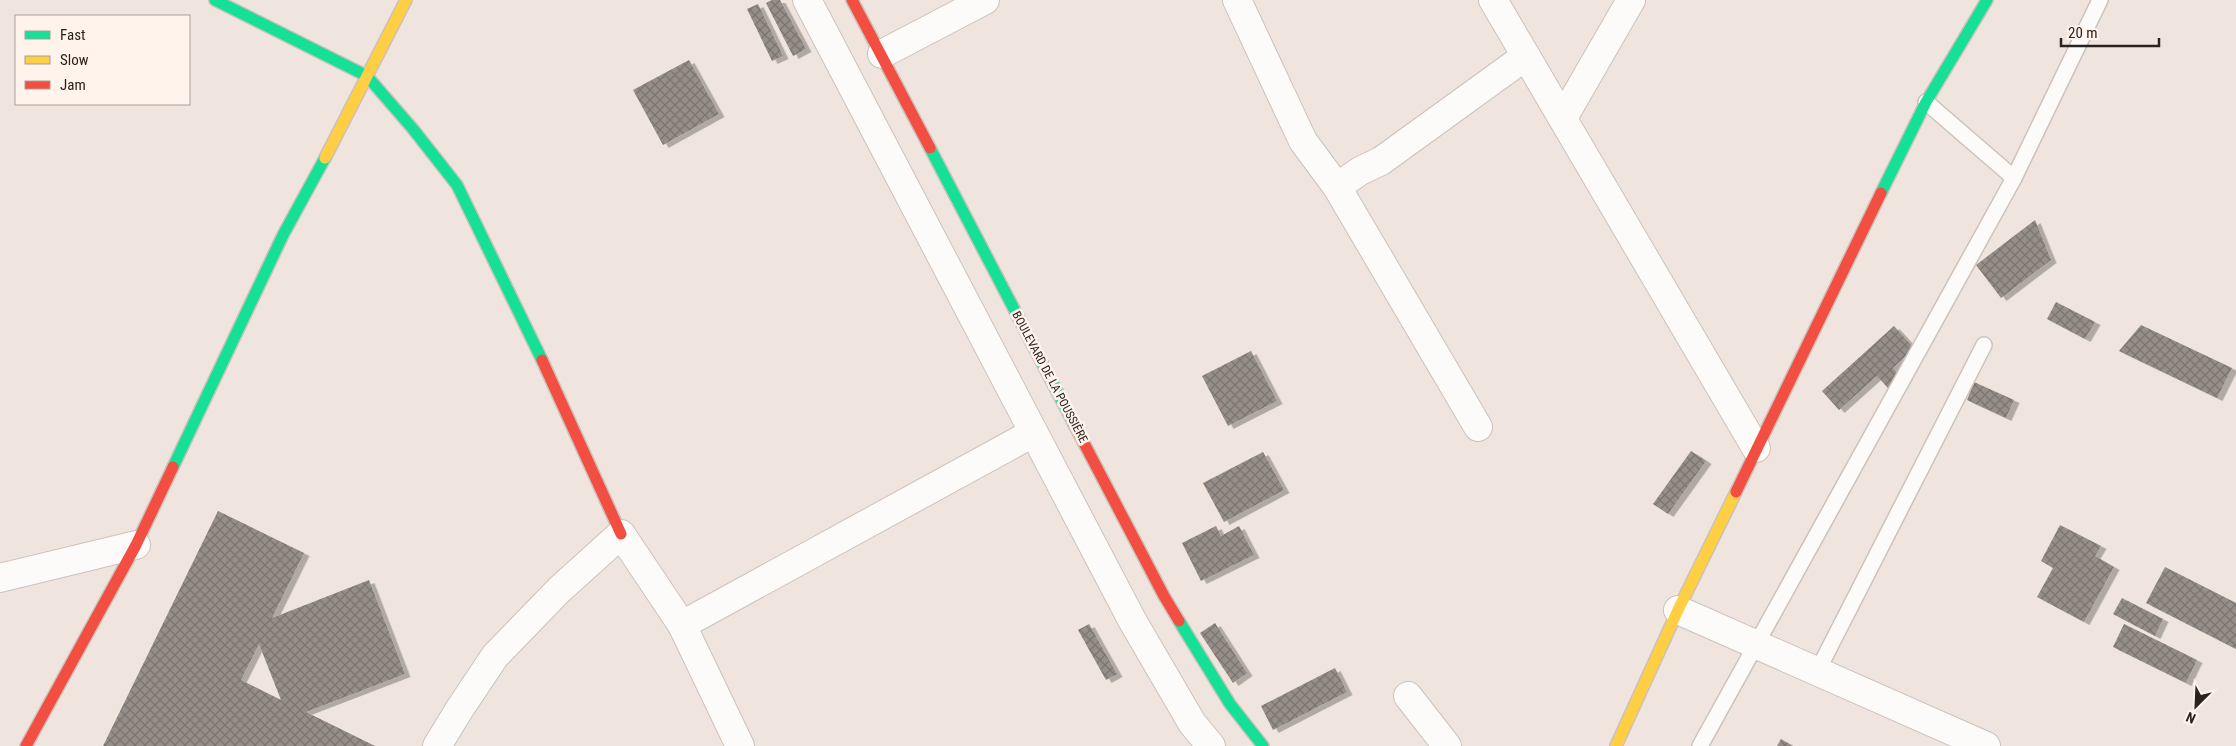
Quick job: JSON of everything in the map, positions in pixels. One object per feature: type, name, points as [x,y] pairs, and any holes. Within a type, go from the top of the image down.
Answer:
[{"type":"street","points":[[215,0],[367,76],[413,129],[457,185],[531,335],[621,534],[682,625],[740,746]]},
{"type":"street","points":[[26,746],[136,545],[283,235],[406,0]]},
{"type":"street","points":[[808,0],[1132,620],[1192,723],[1211,746]]},
{"type":"street","name":"BOULEVARD DE LA POUSSIÈRE","points":[[852,0],[882,54],[1164,596],[1230,704],[1263,746]]},
{"type":"street","points":[[882,54],[985,0]]},
{"type":"street","points":[[1237,0],[1304,141],[1337,187],[1478,427]]},
{"type":"street","points":[[1493,0],[1756,448]]},
{"type":"street","points":[[1562,118],[1631,0]]},
{"type":"street","points":[[1616,746],[1678,610],[1926,102],[1986,0]]},
{"type":"street","points":[[1337,187],[1360,171],[1381,161],[1526,56]]},
{"type":"street","points":[[682,625],[1033,433]]},
{"type":"street","points":[[438,746],[459,710],[495,656],[559,590],[621,534]]},
{"type":"street","points":[[0,578],[136,545]]},
{"type":"street","points":[[1678,610],[1986,746]]},
{"type":"street","points":[[1408,696],[1447,746]]},
{"type":"lane","points":[[1700,746],[2014,178],[2100,0]]},
{"type":"lane","points":[[1926,102],[2014,178]]},
{"type":"lane","points":[[1817,672],[1984,345]]},
{"type":"building","points":[[772,0],[780,0],[806,49],[793,56],[766,3]]},
{"type":"building","points":[[758,4],[783,56],[772,61],[747,9]]},
{"type":"building","points":[[689,60],[719,114],[663,145],[633,90]]},
{"type":"building","points":[[2035,220],[2051,260],[2001,298],[1976,265]]},
{"type":"building","points":[[2056,302],[2095,322],[2085,339],[2047,319]]},
{"type":"building","points":[[2141,325],[2232,368],[2217,398],[2119,351]]},
{"type":"building","points":[[1894,326],[1914,348],[1893,368],[1901,377],[1888,388],[1877,376],[1839,410],[1822,391]]},
{"type":"building","points":[[1251,351],[1277,401],[1228,426],[1202,376]]},
{"type":"building","points":[[1974,382],[2014,400],[2006,418],[1967,400]]},
{"type":"building","points":[[1691,451],[1706,461],[1668,514],[1653,504]]},
{"type":"building","points":[[1263,452],[1284,490],[1224,522],[1203,483]]},
{"type":"building","points":[[218,511],[304,553],[272,618],[369,580],[405,674],[306,712],[375,746],[103,746]],"holes":[[[259,644],[281,700],[241,680]]]},
{"type":"building","points":[[2060,525],[2101,546],[2095,556],[2114,567],[2084,622],[2037,597],[2053,568],[2041,561]]},
{"type":"building","points":[[1216,526],[1221,536],[1239,526],[1254,555],[1201,581],[1182,543]]},
{"type":"building","points":[[2165,567],[2236,603],[2236,649],[2146,603]]},
{"type":"building","points":[[2122,598],[2163,619],[2155,636],[2113,614]]},
{"type":"building","points":[[1215,623],[1247,673],[1233,683],[1200,633]]},
{"type":"building","points":[[1089,624],[1117,674],[1106,680],[1078,630]]},
{"type":"building","points":[[2124,624],[2197,660],[2186,683],[2113,647]]},
{"type":"building","points":[[1335,668],[1347,692],[1273,730],[1261,706]]},
{"type":"building","points":[[1781,739],[1793,746],[1777,746]]},
{"type":"traffic: fast","points":[[215,0],[367,76],[413,129],[457,185],[542,360]]},
{"type":"traffic: fast","points":[[1881,193],[1926,102],[1987,0]]},
{"type":"traffic: fast","points":[[930,148],[1074,424]]},
{"type":"traffic: fast","points":[[173,467],[283,235],[325,158]]},
{"type":"traffic: fast","points":[[1179,621],[1230,704],[1263,746]]},
{"type":"traffic: slow","points":[[325,158],[406,0]]},
{"type":"traffic: slow","points":[[1616,746],[1678,610],[1736,492]]},
{"type":"traffic: jam","points":[[852,0],[930,148]]},
{"type":"traffic: jam","points":[[1736,492],[1881,193]]},
{"type":"traffic: jam","points":[[542,360],[621,534]]},
{"type":"traffic: jam","points":[[1074,424],[1179,621]]},
{"type":"traffic: jam","points":[[26,746],[136,545],[173,467]]}]
